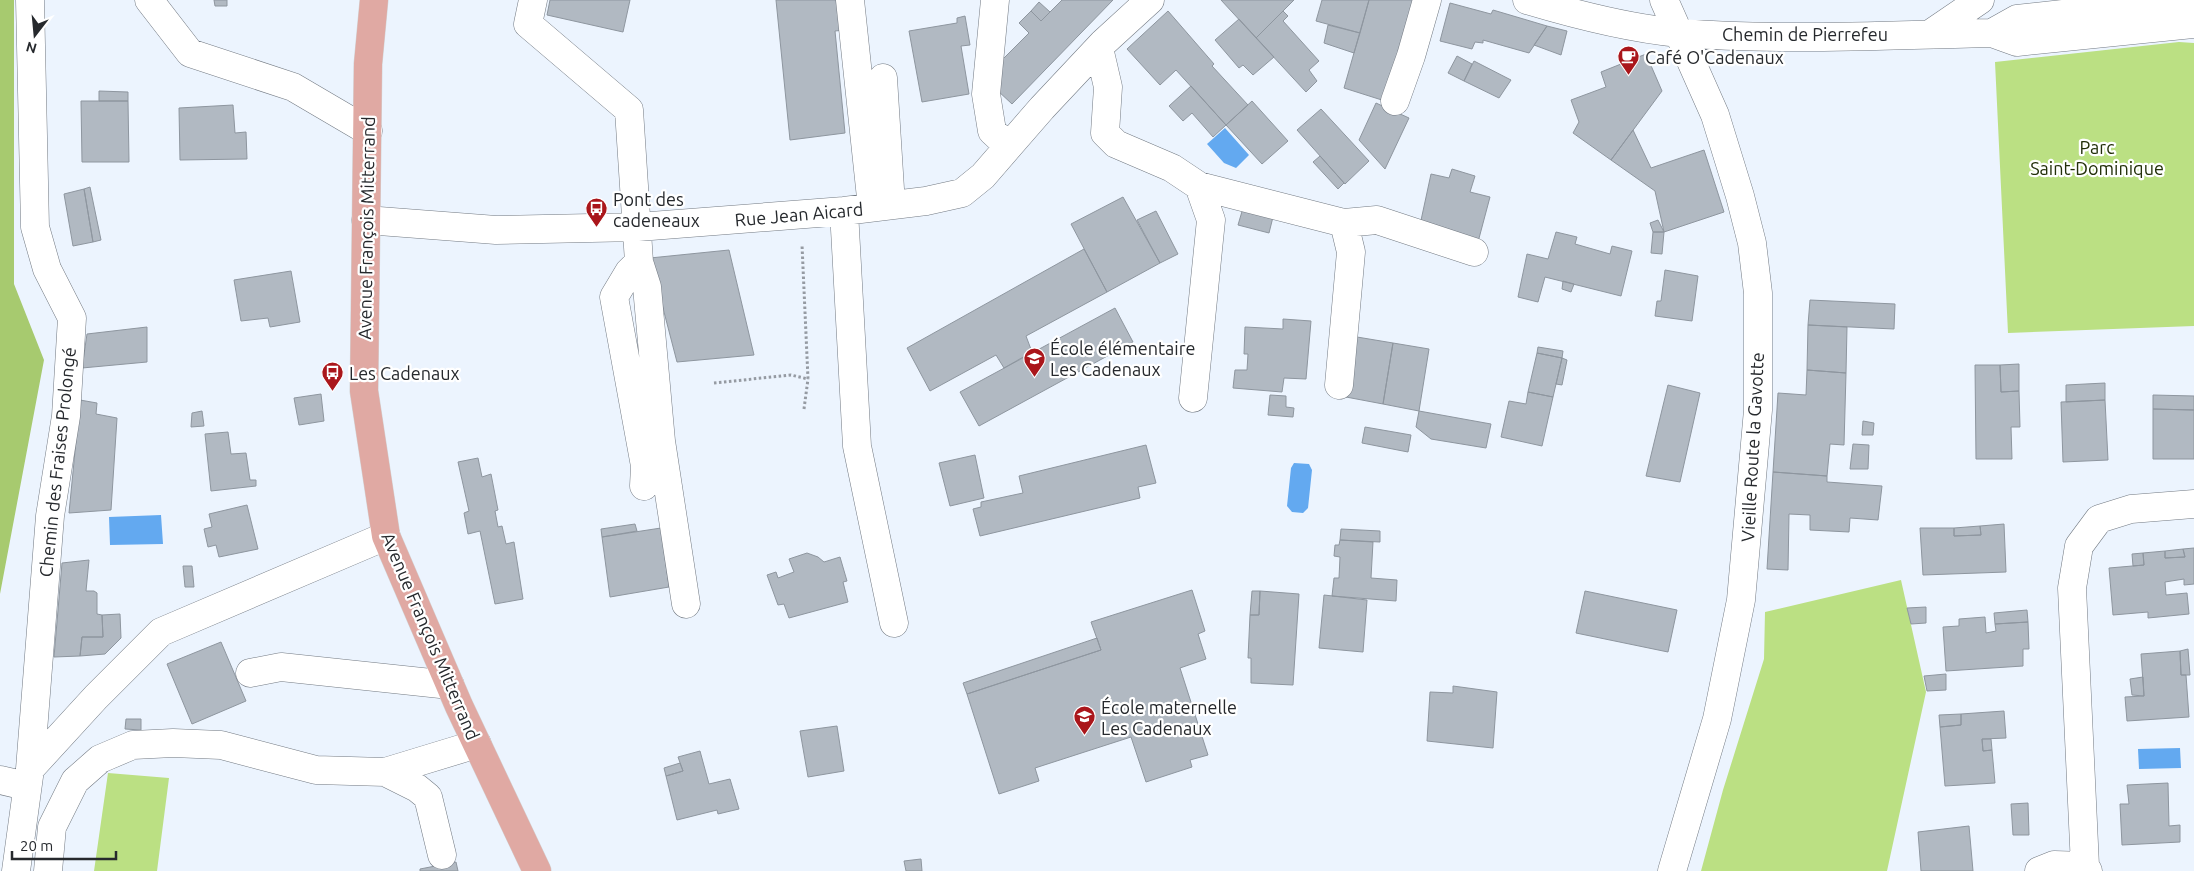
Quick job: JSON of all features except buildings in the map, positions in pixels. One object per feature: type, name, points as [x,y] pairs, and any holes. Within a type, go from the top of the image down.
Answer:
[{"type":"main road","name":"Avenue François Mitterrand","points":[[374,0],[368,64],[364,391],[386,536],[450,685],[537,871]]},
{"type":"street","name":"Chemin des Fraises Prolongé","points":[[16,871],[28,777],[50,516],[66,416],[72,318],[48,269],[35,227],[30,0]]},
{"type":"street","points":[[149,0],[190,53],[293,86],[368,131]]},
{"type":"street","points":[[533,0],[528,24],[628,110],[638,227],[639,262],[647,287],[661,441],[686,604]]},
{"type":"street","points":[[850,0],[882,206]]},
{"type":"street","points":[[996,0],[986,94],[992,131],[1008,146]]},
{"type":"street","name":"Rue Jean Aicard","points":[[366,220],[496,230],[638,227],[844,211],[926,201],[962,193],[983,176],[1008,146],[1100,48],[1150,0]]},
{"type":"street","points":[[1395,101],[1411,56],[1427,0]]},
{"type":"street","points":[[1528,0],[1598,20],[1678,33]]},
{"type":"street","name":"Vieille Route la Gavotte","points":[[1664,0],[1714,115],[1740,196],[1752,243],[1758,293],[1758,410],[1741,600],[1717,719],[1672,871]]},
{"type":"street","points":[[1930,34],[1980,0]]},
{"type":"street","name":"Chemin de Pierrefeu","points":[[1992,33],[2016,19],[2189,0]]},
{"type":"street","name":"Chemin de Pierrefeu","points":[[1678,33],[1759,36],[1992,33],[2017,42],[2194,24]]},
{"type":"street","points":[[1100,48],[1108,87],[1105,133],[1116,144],[1172,168],[1199,186],[1344,223],[1377,220],[1474,252]]},
{"type":"street","points":[[882,206],[883,78]]},
{"type":"street","points":[[1192,398],[1211,220],[1199,186]]},
{"type":"street","points":[[844,211],[857,446],[894,623]]},
{"type":"street","points":[[1339,384],[1351,252],[1344,223]]},
{"type":"street","points":[[639,262],[629,272],[614,297],[645,466],[644,486]]},
{"type":"street","points":[[2039,871],[2054,865],[2086,868],[2072,588],[2079,546],[2099,519],[2131,509],[2194,504]]},
{"type":"street","points":[[0,780],[28,777],[96,697],[161,632],[386,536]]},
{"type":"street","points":[[250,673],[281,667],[450,685]]},
{"type":"street","points":[[48,871],[52,826],[75,781],[100,758],[133,745],[173,743],[221,745],[316,770],[385,772],[477,744]]},
{"type":"street","points":[[385,772],[417,788],[428,797],[442,856]]},
{"type":"path","points":[[802,244],[808,379],[804,409]]},
{"type":"path","points":[[714,383],[791,374],[808,379]]},
{"type":"green space","points":[[0,0],[14,0],[14,284],[44,360],[0,594]]},
{"type":"green space","name":"Parc Saint-Dominique","points":[[2179,42],[2194,43],[2194,326],[2008,333],[1995,62]]},
{"type":"green space","points":[[1901,580],[1926,692],[1887,871],[1701,871],[1723,790],[1764,659],[1765,612]]},
{"type":"green space","points":[[108,773],[169,778],[157,871],[94,871]]},
{"type":"water","points":[[1225,128],[1249,155],[1236,168],[1224,163],[1207,144]]},
{"type":"water","points":[[1294,463],[1309,464],[1312,470],[1308,508],[1303,513],[1292,512],[1287,506],[1291,468]]},
{"type":"water","points":[[161,515],[163,544],[110,545],[109,517]]},
{"type":"water","points":[[2180,748],[2181,768],[2139,769],[2138,749]]},
{"type":"place","name":"Café O'Cadenaux","points":[[1629,76]]},
{"type":"place","name":"Pont des cadeneaux","points":[[597,228]]},
{"type":"place","name":"École élémentaire Les Cadenaux","points":[[1034,377]]},
{"type":"place","name":"Les Cadenaux","points":[[333,392]]},
{"type":"place","name":"École maternelle Les Cadenaux","points":[[1085,736]]}]
